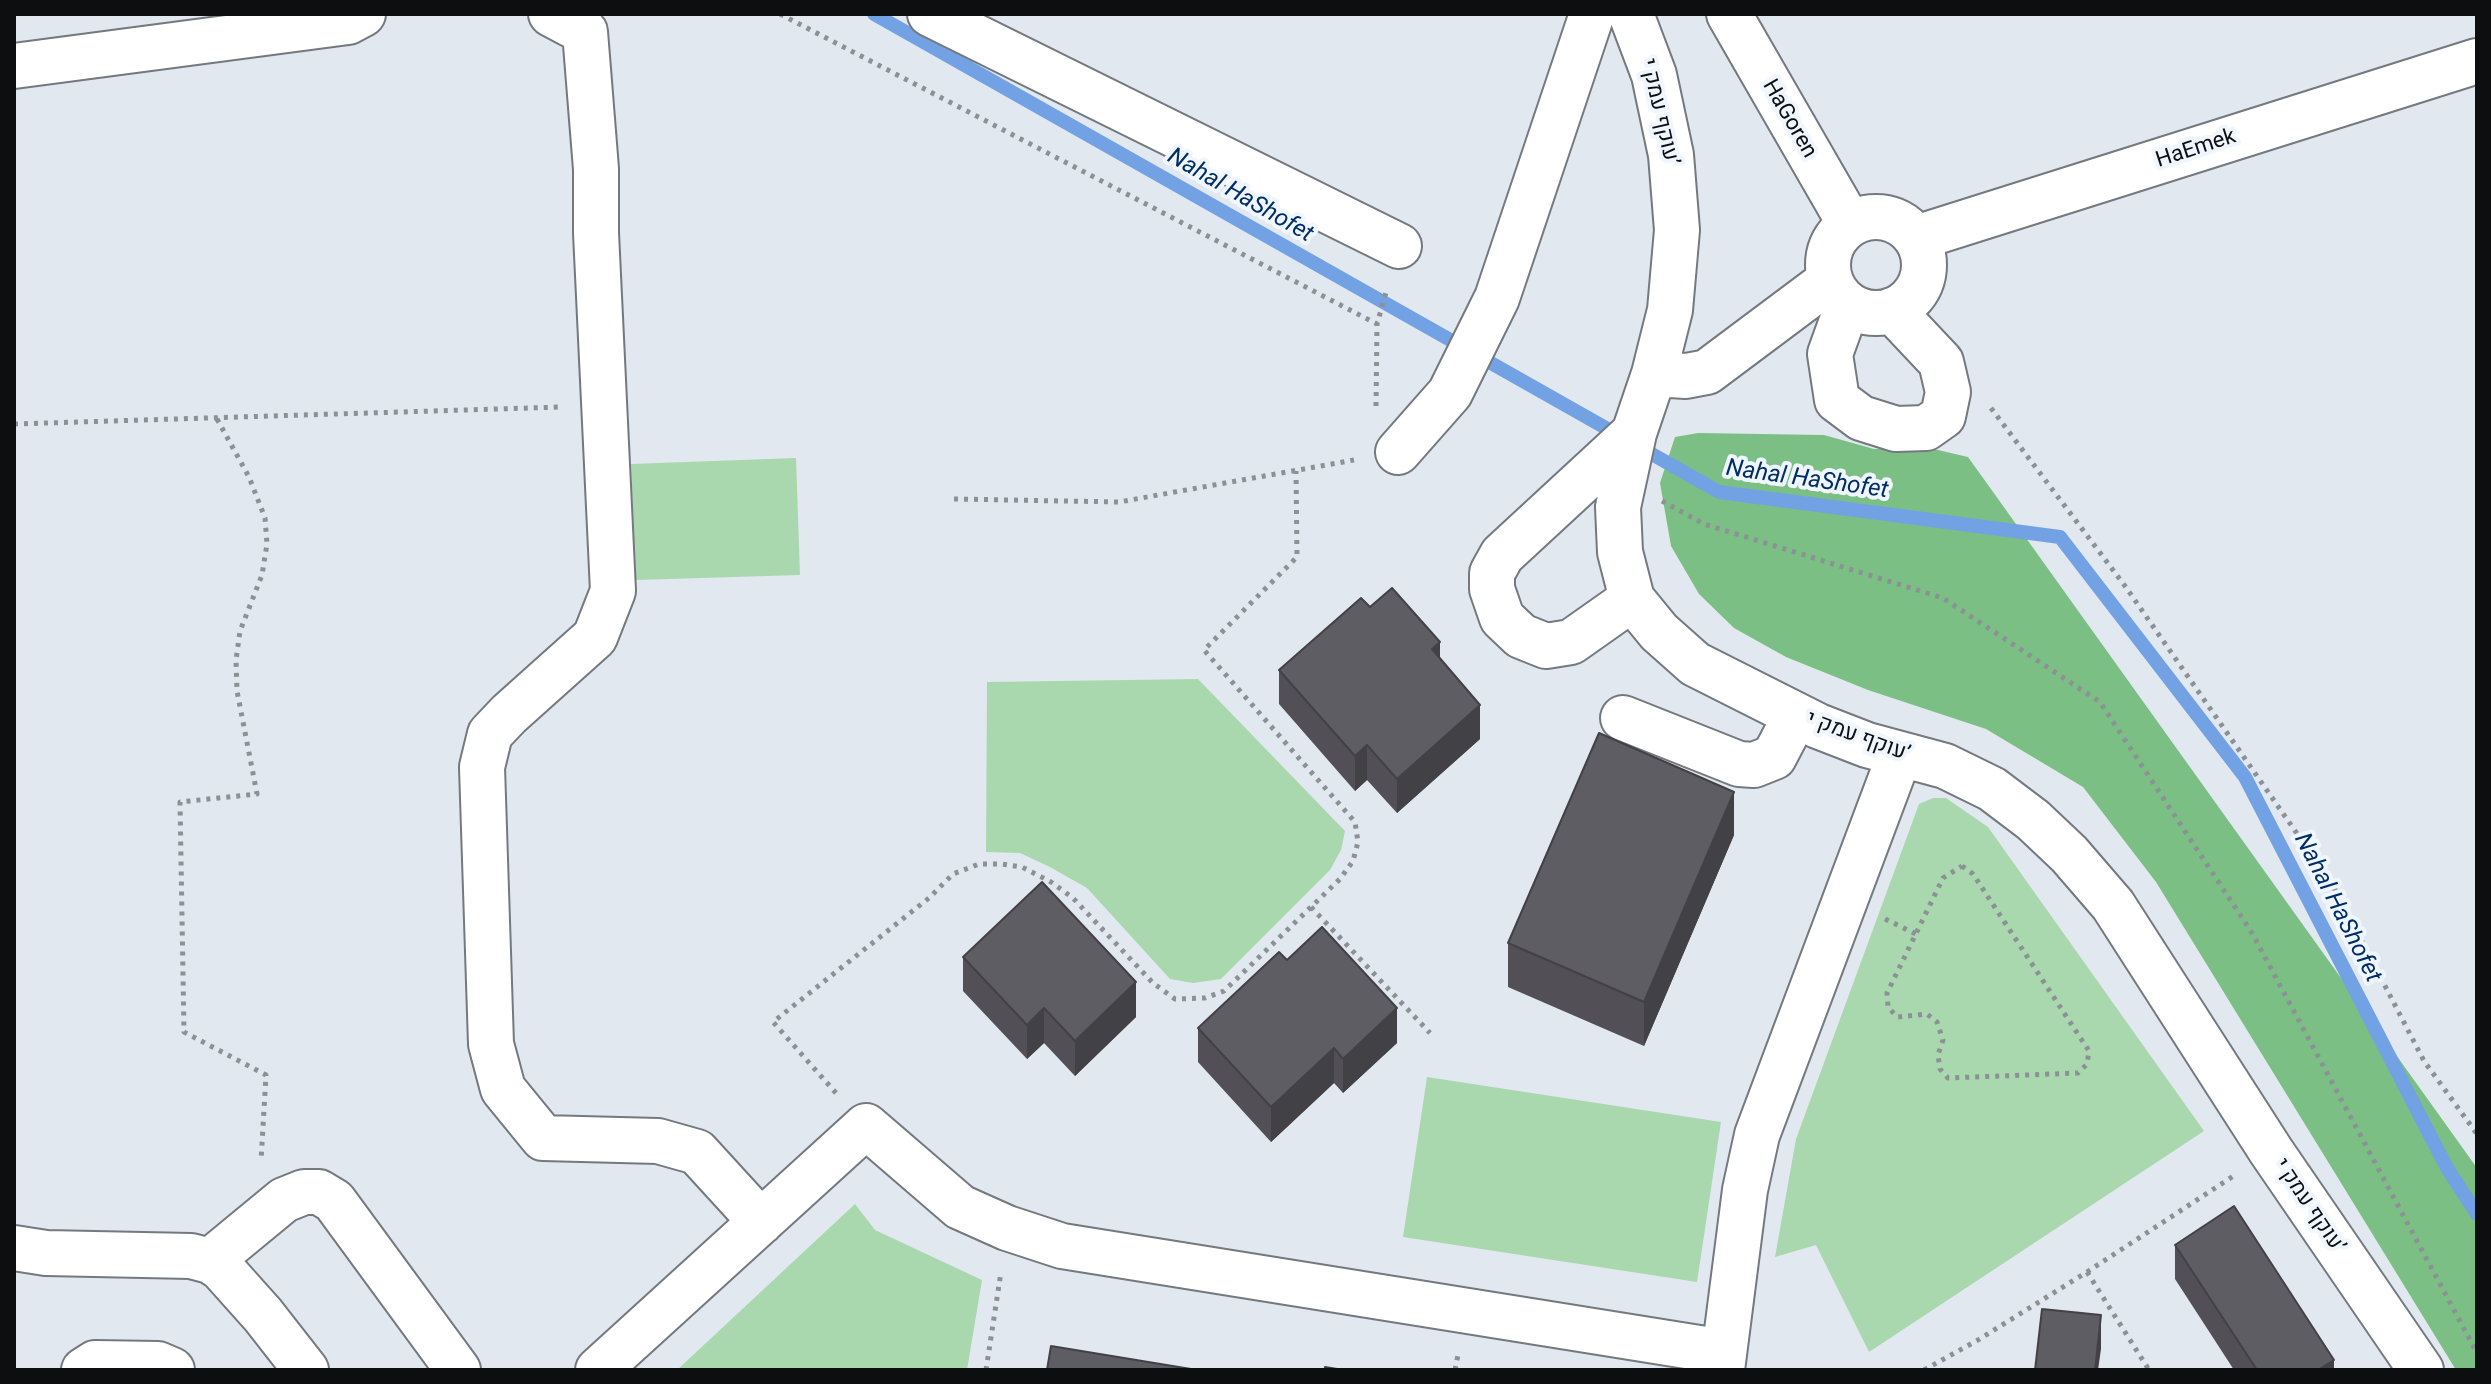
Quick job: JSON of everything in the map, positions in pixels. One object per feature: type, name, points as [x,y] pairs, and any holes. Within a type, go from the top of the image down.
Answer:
[{"type":"street","points":[[14,66],[348,22],[363,14]]},
{"type":"street","points":[[551,14],[585,32],[596,169],[596,233],[613,591],[595,637],[490,734],[482,767],[491,1044],[503,1089],[543,1138],[658,1141],[697,1152],[761,1222]]},
{"type":"street","points":[[930,14],[1399,246]]},
{"type":"street","points":[[1398,452],[1450,393],[1497,298],[1592,14]]},
{"type":"street","name":"עוקף עמק י’","points":[[1631,14],[1654,75],[1668,142],[1677,230],[1670,310],[1654,374],[1634,433],[1618,507],[1620,552],[1632,599],[1659,632],[1695,664],[1796,715],[1867,745],[1945,766],[1992,789],[2033,820],[2069,854],[2113,905],[2271,1151],[2421,1370]]},
{"type":"street","name":"HaGoren","points":[[1729,14],[1850,224]]},
{"type":"street","name":"HaEmek","points":[[1916,238],[2477,61]]},
{"type":"street","points":[[1879,216],[1907,227],[1916,238],[1922,251],[1922,279],[1906,303],[1877,313],[1862,311],[1839,292],[1828,264],[1838,234],[1850,224],[1879,216]]},
{"type":"street","points":[[1654,374],[1686,376],[1707,372],[1839,292]]},
{"type":"street","points":[[1839,292],[1830,354],[1837,400],[1861,418],[1896,429],[1926,428],[1943,416],[1948,392],[1941,362],[1892,310]]},
{"type":"street","points":[[1632,599],[1571,642],[1546,646],[1521,636],[1502,618],[1492,589],[1492,573],[1502,555],[1634,433]]},
{"type":"street","points":[[1623,718],[1739,764],[1754,765],[1774,757],[1796,715]]},
{"type":"street","points":[[598,1370],[866,1126],[960,1207],[1007,1228],[1062,1246],[1723,1361],[1745,1190],[1757,1135],[1900,754]]},
{"type":"street","points":[[210,1261],[284,1200],[304,1192],[319,1192],[334,1201],[458,1370]]},
{"type":"street","points":[[25,1254],[191,1256],[210,1261],[221,1268],[306,1370]]},
{"type":"street","points":[[84,1370],[95,1363],[158,1364],[172,1370]]},
{"type":"path","points":[[780,14],[1377,324],[1376,424],[1398,452],[1119,502],[954,499]]},
{"type":"path","points":[[14,424],[562,407],[582,394],[596,374],[602,346]]},
{"type":"path","points":[[1983,398],[2125,586],[2332,884],[2424,1061],[2477,1134]]},
{"type":"path","points":[[217,419],[249,477],[265,518],[267,544],[262,575],[240,631],[236,660],[237,691],[257,794],[180,802],[184,1032],[266,1075],[257,1222]]},
{"type":"path","points":[[866,1126],[773,1022],[929,898],[953,874],[979,864],[1001,864],[1022,867],[1051,882],[1073,898],[1153,983],[1175,999],[1205,998],[1224,991],[1340,879],[1353,861],[1358,842],[1355,822],[1204,650],[1297,557],[1296,471]]},
{"type":"path","points":[[1962,866],[1973,874],[2089,1051],[2087,1064],[2078,1073],[1948,1078],[1940,1069],[1938,1055],[1943,1040],[1937,1022],[1927,1014],[1897,1017],[1888,1007],[1887,993],[1943,878],[1962,866]]},
{"type":"path","points":[[1311,907],[1430,1033]]},
{"type":"path","points":[[1924,1370],[2087,1272],[2271,1151]]},
{"type":"path","points":[[986,1370],[1007,1228]]},
{"type":"path","points":[[2087,1272],[2149,1370]]},
{"type":"green space","points":[[1698,433],[1824,435],[1874,449],[1925,447],[1968,457],[2477,1168],[2477,1370],[2456,1370],[2156,882],[2083,787],[1986,729],[1868,690],[1786,657],[1734,628],[1699,594],[1671,546],[1660,483],[1675,437]]},
{"type":"green space","points":[[796,458],[800,575],[635,580],[631,464]]},
{"type":"green space","points":[[1198,679],[1345,831],[1341,850],[1330,870],[1221,979],[1193,983],[1170,979],[1087,888],[1020,853],[986,852],[987,682]]},
{"type":"green space","points":[[1933,798],[1946,798],[1988,827],[2204,1131],[1869,1352],[1816,1245],[1775,1257],[1796,1139],[1919,804]]},
{"type":"green space","points":[[1427,1077],[1721,1122],[1697,1282],[1403,1237]]},
{"type":"green space","points":[[855,1204],[875,1230],[982,1280],[967,1370],[677,1370]]},
{"type":"building","points":[[1392,588],[1440,642],[1432,649],[1480,705],[1397,779],[1367,745],[1355,756],[1279,670],[1361,598],[1370,607]]},
{"type":"building","points":[[1599,733],[1734,792],[1644,1002],[1508,943]]},
{"type":"building","points":[[1042,882],[1136,982],[1075,1041],[1044,1008],[1027,1025],[963,957]]},
{"type":"building","points":[[1322,927],[1397,1008],[1343,1059],[1334,1048],[1271,1107],[1198,1028],[1279,952],[1287,960]]},
{"type":"building","points":[[2234,1206],[2334,1360],[2318,1370],[2257,1370],[2175,1245]]},
{"type":"building","points":[[2042,1309],[2101,1315],[2095,1370],[2035,1370]]},
{"type":"building","points":[[1051,1346],[1197,1370],[1047,1370]]},
{"type":"waterway","name":"Nahal HaShofet","points":[[874,14],[1719,492],[2060,537],[2245,777],[2447,1168],[2477,1214]]}]
